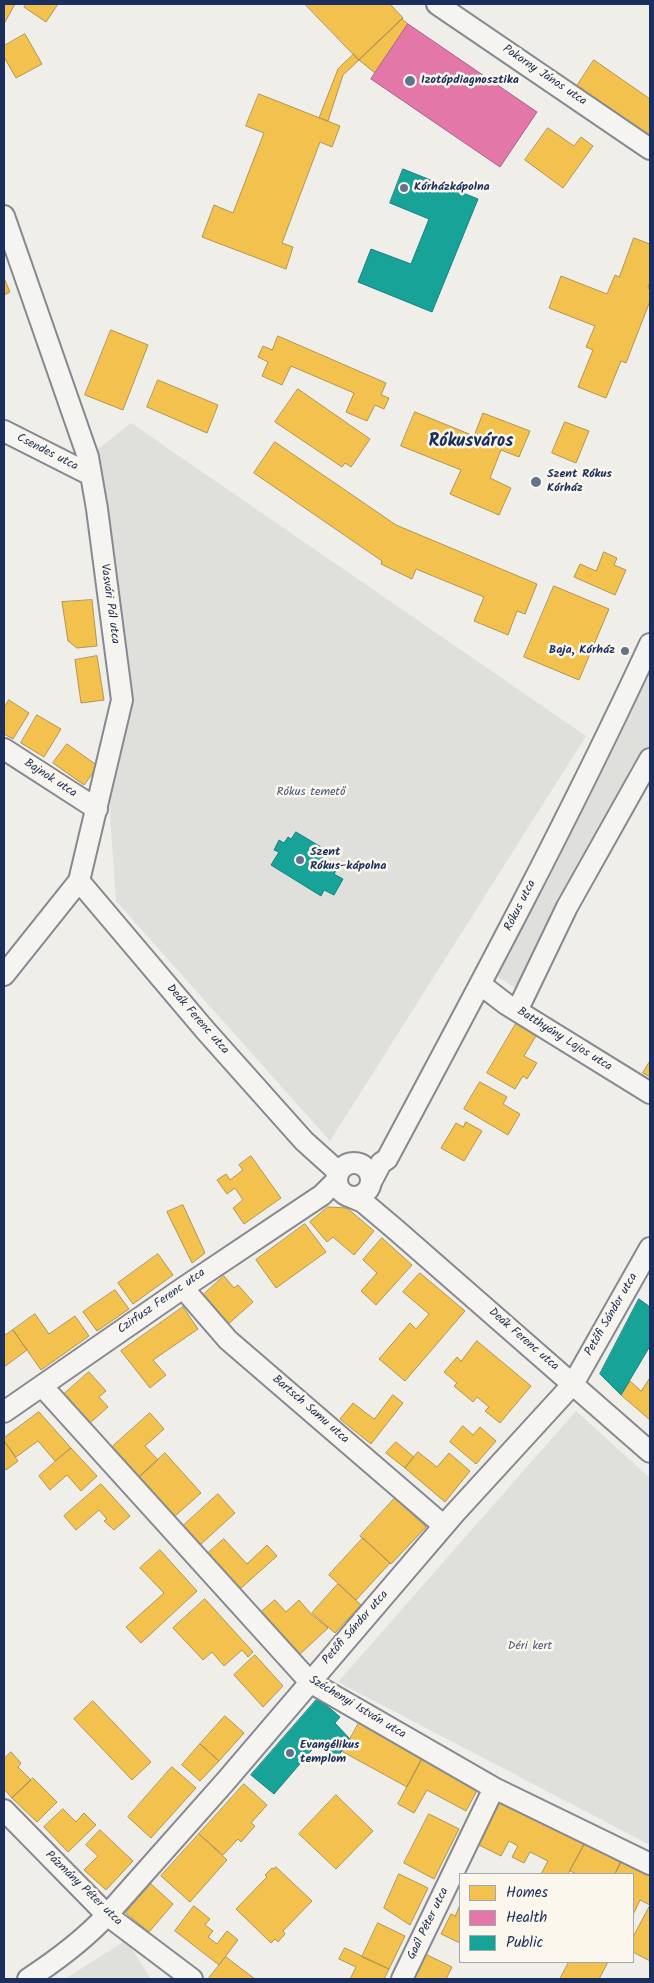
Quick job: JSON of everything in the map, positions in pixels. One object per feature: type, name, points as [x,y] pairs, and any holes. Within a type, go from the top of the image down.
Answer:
[{"type":"street","name":"Pokorny János utca","points":[[437,4],[650,149]]},
{"type":"street","name":"Vasvári Pál utca","points":[[4,216],[88,457],[97,509],[122,700],[79,881],[4,975]]},
{"type":"street","name":"Csendes utca","points":[[4,431],[90,475]]},
{"type":"street","name":"Rókus utca","points":[[370,1185],[381,1163],[387,1159],[597,758],[650,644]]},
{"type":"street","name":"Bajnok utca","points":[[4,749],[97,809]]},
{"type":"street","points":[[517,1010],[568,907],[650,759]]},
{"type":"street","name":"Deák Ferenc utca","points":[[79,881],[205,1030],[320,1156],[347,1179]]},
{"type":"street","name":"Batthyány Lajos utca","points":[[480,984],[517,1010],[650,1093]]},
{"type":"street","points":[[347,1179],[381,1163]]},
{"type":"street","points":[[347,1179],[362,1164],[369,1172],[373,1197],[396,1229]]},
{"type":"street","points":[[347,1179],[362,1195],[370,1185]]},
{"type":"street","points":[[347,1179],[363,1202],[396,1229]]},
{"type":"street","name":"Czirfusz Ferenc utca","points":[[4,1412],[182,1288],[322,1195],[333,1193],[347,1179]]},
{"type":"street","name":"Deák Ferenc utca","points":[[396,1229],[650,1452]]},
{"type":"street","name":"Petőfi Sándor utca","points":[[28,1979],[64,1955],[91,1932],[107,1915],[444,1526],[573,1384],[650,1248]]},
{"type":"street","name":"Bartsch Samu utca","points":[[182,1288],[228,1340],[444,1526]]},
{"type":"street","name":"Széchenyi István utca","points":[[42,1386],[310,1682],[494,1788],[650,1864]]},
{"type":"street","name":"Gaál Péter utca","points":[[402,1979],[494,1788]]},
{"type":"street","name":"Pázmány Péter utca","points":[[4,1810],[107,1915],[192,1979]]},
{"type":"green space","name":"Rókus temető","points":[[131,423],[586,736],[330,1141],[116,901],[107,770],[122,700],[88,457]]},
{"type":"green space","points":[[650,671],[650,757],[523,993],[495,975]]},
{"type":"green space","name":"Déri kert","points":[[576,1411],[650,1478],[650,1845],[338,1682]]},
{"type":"green space","points":[[126,1940],[151,1979],[65,1979]]},
{"type":"building: Homes","points":[[4,4],[15,4],[4,24]]},
{"type":"building: Homes","points":[[27,4],[58,4],[46,22],[24,7]]},
{"type":"building: Homes","points":[[305,4],[390,4],[403,18],[359,60]]},
{"type":"building: Homes","points":[[402,19],[408,24],[375,73],[359,60]]},
{"type":"building: Homes","points":[[25,34],[42,64],[16,78],[4,57],[4,46]]},
{"type":"building: Homes","points":[[354,54],[359,60],[343,75],[328,121],[319,118],[338,69]]},
{"type":"building: Homes","points":[[594,60],[650,99],[650,136],[577,86]]},
{"type":"building: Homes","points":[[259,94],[340,126],[332,147],[320,142],[282,243],[293,247],[286,269],[202,237],[214,205],[233,213],[264,133],[246,126]]},
{"type":"building: Homes","points":[[548,128],[574,146],[581,137],[593,146],[563,188],[525,160]]},
{"type":"building: Homes","points":[[634,238],[650,244],[650,281],[648,288],[650,289],[650,301],[626,363],[621,361],[606,398],[578,387],[593,350],[586,347],[595,326],[549,308],[561,276],[607,294],[615,275],[619,277]]},
{"type":"building: Homes","points":[[4,278],[10,292],[4,295]]},
{"type":"building: Homes","points":[[111,330],[148,345],[123,410],[85,395]]},
{"type":"building: Homes","points":[[278,336],[386,383],[381,395],[389,398],[384,409],[375,405],[367,421],[346,412],[354,393],[291,366],[282,385],[262,376],[268,362],[258,357],[263,346],[272,350]]},
{"type":"building: Homes","points":[[158,380],[218,405],[207,433],[147,407]]},
{"type":"building: Homes","points":[[298,389],[370,439],[351,467],[345,463],[342,467],[275,422]]},
{"type":"building: Homes","points":[[415,412],[474,436],[483,413],[530,431],[519,457],[501,450],[490,478],[511,488],[499,515],[450,494],[461,470],[401,446]]},
{"type":"building: Homes","points":[[565,422],[589,431],[576,463],[552,453]]},
{"type":"building: Homes","points":[[275,442],[396,525],[537,584],[525,614],[517,611],[508,635],[474,621],[484,597],[416,569],[412,579],[381,564],[382,561],[254,473]]},
{"type":"building: Homes","points":[[604,552],[617,558],[614,565],[626,570],[615,595],[574,577],[580,564],[596,571]]},
{"type":"building: Homes","points":[[554,586],[609,609],[579,680],[524,657]]},
{"type":"building: Homes","points":[[92,600],[97,646],[77,648],[68,641],[62,602]]},
{"type":"building: Homes","points":[[97,656],[104,700],[81,703],[75,660]]},
{"type":"building: Homes","points":[[9,700],[29,713],[13,739],[4,734],[4,708]]},
{"type":"building: Homes","points":[[37,715],[61,729],[44,757],[21,743]]},
{"type":"building: Homes","points":[[67,744],[98,766],[84,785],[53,763]]},
{"type":"building: Homes","points":[[517,1022],[537,1034],[524,1056],[537,1063],[527,1079],[523,1076],[515,1089],[487,1073]]},
{"type":"building: Homes","points":[[650,1061],[650,1077],[643,1073]]},
{"type":"building: Homes","points":[[480,1082],[507,1097],[503,1104],[520,1114],[508,1135],[464,1109]]},
{"type":"building: Homes","points":[[466,1122],[482,1131],[464,1161],[441,1148],[456,1123],[463,1127]]},
{"type":"building: Homes","points":[[251,1156],[281,1198],[244,1224],[233,1208],[243,1200],[235,1188],[227,1194],[217,1180],[226,1174],[230,1180],[243,1170],[239,1165]]},
{"type":"building: Homes","points":[[183,1205],[205,1253],[192,1263],[167,1212]]},
{"type":"building: Homes","points":[[328,1207],[347,1208],[374,1231],[354,1255],[333,1237],[327,1242],[310,1222]]},
{"type":"building: Homes","points":[[305,1224],[326,1252],[276,1288],[256,1260]]},
{"type":"building: Homes","points":[[382,1238],[412,1265],[376,1305],[361,1291],[377,1273],[363,1260]]},
{"type":"building: Homes","points":[[158,1254],[173,1275],[133,1304],[118,1283]]},
{"type":"building: Homes","points":[[420,1273],[465,1311],[405,1381],[379,1359],[410,1323],[416,1329],[429,1314],[403,1292]]},
{"type":"building: Homes","points":[[224,1276],[234,1288],[238,1285],[253,1302],[226,1326],[201,1297]]},
{"type":"building: Homes","points":[[115,1290],[129,1309],[97,1331],[83,1312]]},
{"type":"building: Homes","points":[[183,1307],[198,1329],[153,1360],[166,1375],[150,1388],[121,1351]]},
{"type":"building: Homes","points":[[35,1314],[49,1334],[75,1316],[89,1336],[41,1370],[13,1330]]},
{"type":"building: Homes","points":[[13,1330],[27,1350],[4,1367],[4,1336]]},
{"type":"building: Homes","points":[[477,1341],[531,1386],[500,1423],[485,1411],[489,1407],[477,1397],[473,1402],[454,1386],[457,1383],[444,1372],[457,1357],[461,1361]]},
{"type":"building: Homes","points":[[89,1372],[106,1391],[99,1397],[108,1407],[90,1423],[64,1394]]},
{"type":"building: Homes","points":[[650,1378],[650,1420],[621,1395],[630,1381],[641,1391]]},
{"type":"building: Homes","points":[[393,1395],[403,1403],[371,1444],[340,1419],[353,1403],[374,1419]]},
{"type":"building: Homes","points":[[39,1412],[71,1448],[55,1461],[38,1441],[16,1457],[4,1441],[4,1438]]},
{"type":"building: Homes","points":[[150,1413],[164,1429],[145,1446],[158,1460],[138,1478],[111,1448]]},
{"type":"building: Homes","points":[[463,1426],[473,1435],[480,1427],[496,1441],[476,1464],[450,1442]]},
{"type":"building: Homes","points":[[4,1441],[18,1461],[6,1470],[4,1467]]},
{"type":"building: Homes","points":[[396,1442],[414,1457],[405,1468],[386,1453]]},
{"type":"building: Homes","points":[[71,1448],[97,1476],[81,1491],[67,1475],[50,1490],[39,1476]]},
{"type":"building: Homes","points":[[418,1452],[437,1467],[449,1453],[470,1471],[445,1502],[405,1468]]},
{"type":"building: Homes","points":[[165,1453],[201,1493],[174,1517],[138,1478]]},
{"type":"building: Homes","points":[[101,1484],[130,1516],[114,1530],[104,1521],[107,1519],[99,1510],[76,1530],[64,1516]]},
{"type":"building: Homes","points":[[218,1494],[235,1513],[200,1545],[183,1526]]},
{"type":"building: Homes","points":[[395,1498],[426,1527],[391,1564],[360,1536]]},
{"type":"building: Homes","points":[[363,1538],[390,1563],[356,1600],[329,1575]]},
{"type":"building: Homes","points":[[224,1539],[247,1564],[267,1545],[277,1556],[240,1589],[207,1554]]},
{"type":"building: Homes","points":[[160,1550],[197,1591],[141,1643],[126,1627],[164,1593],[140,1568]]},
{"type":"building: Homes","points":[[338,1584],[361,1605],[335,1633],[312,1613]]},
{"type":"building: Homes","points":[[205,1599],[253,1652],[248,1657],[242,1650],[224,1666],[212,1652],[203,1660],[173,1628]]},
{"type":"building: Homes","points":[[275,1600],[286,1612],[299,1600],[311,1614],[328,1628],[299,1655],[260,1613]]},
{"type":"building: Homes","points":[[255,1655],[283,1686],[263,1707],[234,1675]]},
{"type":"building: Homes","points":[[93,1701],[151,1762],[132,1780],[74,1719]]},
{"type":"building: Homes","points":[[225,1716],[244,1733],[219,1761],[200,1744]]},
{"type":"building: Homes","points":[[360,1721],[423,1757],[407,1787],[343,1752]]},
{"type":"building: Homes","points":[[200,1744],[219,1761],[200,1781],[182,1765]]},
{"type":"building: Homes","points":[[11,1752],[21,1763],[18,1767],[31,1780],[12,1798],[4,1789],[4,1759]]},
{"type":"building: Homes","points":[[423,1757],[479,1787],[466,1811],[427,1790],[414,1813],[398,1804]]},
{"type":"building: Homes","points":[[172,1767],[196,1788],[151,1838],[128,1817]]},
{"type":"building: Homes","points":[[33,1778],[57,1802],[37,1822],[12,1798]]},
{"type":"building: Homes","points":[[244,1784],[267,1805],[251,1823],[255,1826],[241,1842],[238,1839],[223,1855],[199,1834]]},
{"type":"building: Homes","points":[[336,1795],[373,1831],[336,1869],[299,1834]]},
{"type":"building: Homes","points":[[499,1797],[586,1841],[569,1873],[542,1873],[548,1861],[530,1852],[524,1863],[512,1857],[518,1846],[509,1841],[501,1856],[475,1843]]},
{"type":"building: Homes","points":[[63,1809],[76,1822],[84,1813],[96,1825],[68,1852],[44,1827]]},
{"type":"building: Homes","points":[[429,1814],[459,1829],[434,1879],[404,1863]]},
{"type":"building: Homes","points":[[100,1830],[133,1861],[106,1890],[84,1870],[98,1856],[86,1845]]},
{"type":"building: Homes","points":[[199,1834],[227,1860],[190,1902],[161,1876]]},
{"type":"building: Homes","points":[[586,1841],[622,1860],[616,1873],[575,1873],[570,1871]]},
{"type":"building: Homes","points":[[622,1860],[650,1875],[650,1905],[640,1900],[634,1913],[634,1873],[616,1873]]},
{"type":"building: Homes","points":[[276,1867],[312,1901],[283,1931],[285,1934],[278,1942],[275,1939],[271,1943],[236,1909],[267,1877],[265,1875],[272,1868]]},
{"type":"building: Homes","points":[[399,1874],[428,1888],[410,1925],[384,1908]]},
{"type":"building: Homes","points":[[151,1884],[173,1904],[149,1932],[126,1913]]},
{"type":"building: Homes","points":[[650,1905],[650,1961],[634,1953],[634,1935]]},
{"type":"building: Homes","points":[[194,1906],[210,1919],[205,1925],[213,1931],[208,1937],[217,1944],[227,1931],[238,1940],[219,1965],[175,1931]]},
{"type":"building: Homes","points":[[459,1907],[459,1943],[441,1934],[451,1914],[455,1916]]},
{"type":"building: Homes","points":[[378,1923],[405,1936],[389,1969],[362,1957]]},
{"type":"building: Homes","points":[[345,1948],[389,1969],[384,1979],[350,1979],[356,1967],[339,1959]]},
{"type":"building: Homes","points":[[423,1953],[452,1967],[446,1979],[410,1979]]},
{"type":"building: Homes","points":[[226,1957],[255,1979],[210,1979]]},
{"type":"building: Homes","points":[[568,1963],[607,1963],[599,1979],[560,1979]]},
{"type":"building: Health","points":[[408,24],[537,112],[500,167],[371,79]]},
{"type":"building: Public","points":[[403,169],[478,199],[432,312],[358,282],[371,249],[411,264],[429,219],[390,203]]},
{"type":"building: Public","name":"Szent Rókus-kápolna","points":[[296,832],[321,847],[316,854],[338,868],[334,874],[343,879],[334,895],[324,890],[321,896],[271,865],[279,852],[274,850],[279,840],[284,843],[288,837],[291,839]]},
{"type":"building: Public","points":[[639,1299],[650,1307],[650,1346],[621,1395],[600,1374]]},
{"type":"building: Public","name":"Evangélikus templom","points":[[318,1698],[340,1717],[335,1723],[350,1739],[335,1761],[317,1744],[274,1794],[251,1775]]},
{"type":"place","name":"Izotópdiagnosztika","points":[[410,81]]},
{"type":"place","name":"Kórházkápolna","points":[[404,188]]},
{"type":"place","name":"Szent Rókus Kórház","points":[[536,482]]},
{"type":"place","name":"Baja, Kórház","points":[[625,651]]},
{"type":"place","name":"Szent Rókus-kápolna","points":[[300,860]]},
{"type":"place","name":"Evangélikus templom","points":[[290,1753]]},
{"type":"district","name":"Rókusváros","points":[[471,443]]}]
